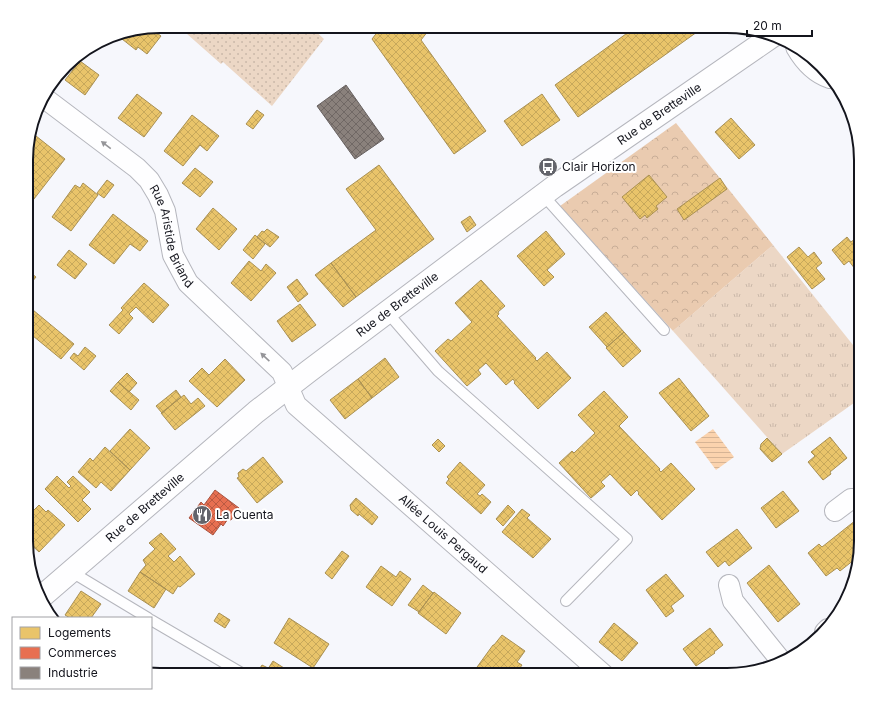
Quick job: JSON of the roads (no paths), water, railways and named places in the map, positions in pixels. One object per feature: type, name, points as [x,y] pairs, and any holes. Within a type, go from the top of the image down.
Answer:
[{"type":"main road","name":"Rue de Bretteville","points":[[45,594],[256,412],[288,387],[543,195],[767,40]]},
{"type":"street","points":[[805,60],[820,74]]},
{"type":"street","name":"Rue Aristide Briand","points":[[48,101],[137,168],[149,180],[165,211],[173,255],[188,283],[282,372],[288,387]]},
{"type":"street","name":"Allée Louis Pergaud","points":[[288,387],[296,405],[596,668]]},
{"type":"street","points":[[835,512],[851,498],[854,498]]},
{"type":"street","points":[[729,585],[734,601],[778,657]]},
{"type":"lane","points":[[543,195],[609,275],[664,330]]},
{"type":"lane","points":[[387,312],[438,371],[627,539],[566,601]]},
{"type":"lane","points":[[70,571],[146,617]]},
{"type":"lane","points":[[152,621],[233,668]]},
{"type":"place","name":"Clair Horizon","points":[[548,167]]},
{"type":"place","name":"La Cuenta","points":[[202,515]]}]
